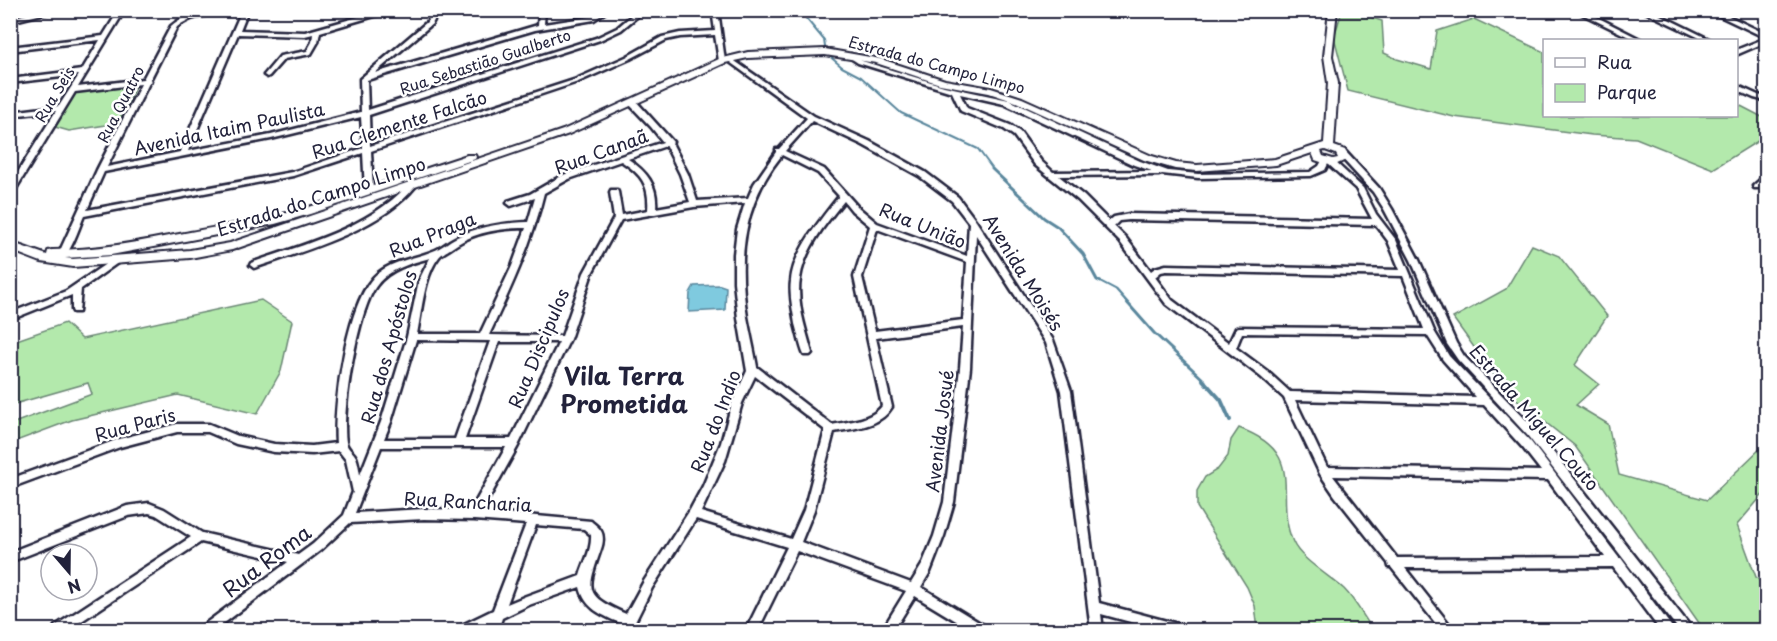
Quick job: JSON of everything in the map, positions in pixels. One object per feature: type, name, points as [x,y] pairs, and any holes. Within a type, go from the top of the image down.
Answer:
[{"type":"street","points":[[10,18],[38,10]]},
{"type":"street","points":[[10,18],[55,10]]},
{"type":"street","name":"Rua Seis","points":[[10,192],[122,10]]},
{"type":"street","name":"Rua Quatro","points":[[59,258],[100,170],[148,81],[174,26],[179,21],[237,10]]},
{"type":"street","points":[[183,154],[245,10]]},
{"type":"street","points":[[236,32],[288,34],[316,32],[392,10]]},
{"type":"street","points":[[369,191],[363,114],[363,80],[430,23],[434,15],[429,10]]},
{"type":"street","points":[[541,27],[542,10]]},
{"type":"street","points":[[363,80],[541,27],[585,21],[606,10]]},
{"type":"street","name":"Rua Sebastião Gualberto","points":[[363,114],[598,39],[619,29],[642,10]]},
{"type":"street","points":[[715,10],[717,33],[725,60]]},
{"type":"street","points":[[1051,174],[1167,173],[1198,176],[1311,174],[1328,162],[1343,159],[1342,153],[1329,147],[1333,82],[1328,56],[1330,25],[1334,10]]},
{"type":"street","points":[[1577,10],[1637,39]]},
{"type":"street","points":[[1644,10],[1706,39]]},
{"type":"street","points":[[1710,10],[1767,38]]},
{"type":"street","points":[[267,75],[282,57],[309,53],[315,42],[316,32]]},
{"type":"street","name":"Rua Clemente Falcão","points":[[80,214],[285,176],[576,81],[628,58],[664,38],[717,33]]},
{"type":"street","points":[[10,49],[104,38]]},
{"type":"street","points":[[1738,52],[1767,38]]},
{"type":"street","name":"Estrada do Campo Limpo","points":[[10,246],[73,263],[190,254],[232,246],[411,187],[566,132],[725,60],[748,55],[806,52],[878,61],[943,82],[1009,96],[1148,158],[1175,166],[1197,168],[1276,162],[1318,148],[1329,147]]},
{"type":"street","points":[[851,56],[860,62],[954,90],[1006,102],[1137,163],[1167,173]]},
{"type":"street","name":"Avenida Moisés","points":[[725,60],[811,118],[875,148],[922,174],[955,199],[974,223],[1039,324],[1059,365],[1066,391],[1097,630]]},
{"type":"street","points":[[10,81],[83,72]]},
{"type":"street","points":[[73,90],[148,81]]},
{"type":"street","points":[[1738,87],[1765,99]]},
{"type":"street","points":[[954,90],[964,110],[1003,125],[1017,134],[1038,163],[1109,225],[1169,302],[1264,374],[1288,396],[1324,471],[1448,630]]},
{"type":"street","points":[[632,102],[654,123],[669,142],[686,176],[694,204]]},
{"type":"street","points":[[10,114],[62,108]]},
{"type":"street","name":"Avenida Itaim Paulista","points":[[100,170],[271,137],[363,114]]},
{"type":"street","name":"Rua do Indio","points":[[627,626],[668,550],[693,514],[722,454],[735,406],[753,369],[743,323],[737,272],[740,228],[750,200],[779,152],[811,118]]},
{"type":"street","name":"Estrada do Campo Limpo","points":[[59,258],[158,243],[275,220],[562,126],[583,123]]},
{"type":"street","name":"Rua Canaã","points":[[511,203],[540,193],[566,177],[669,142]]},
{"type":"street","points":[[1318,148],[1317,156],[1328,162],[1359,188],[1378,222],[1392,240],[1430,332],[1456,370],[1517,435],[1551,476],[1667,630]]},
{"type":"street","name":"Rua União","points":[[779,152],[821,171],[874,225],[972,261]]},
{"type":"street","name":"Estrada Miguel Couto","points":[[1342,153],[1370,182],[1388,209],[1415,260],[1452,344],[1461,358],[1531,432],[1686,630]]},
{"type":"street","points":[[623,159],[640,171],[650,184],[653,192],[652,212]]},
{"type":"street","points":[[1756,186],[1767,179]]},
{"type":"street","points":[[254,265],[380,214],[399,201],[411,187]]},
{"type":"street","points":[[614,192],[618,218],[694,204],[750,200]]},
{"type":"street","points":[[483,337],[511,281],[532,225],[540,193]]},
{"type":"street","points":[[807,353],[798,312],[796,275],[815,237],[844,196]]},
{"type":"street","points":[[1109,225],[1129,216],[1378,222]]},
{"type":"street","name":"Rua Discipulos","points":[[474,515],[514,443],[565,339],[588,273],[618,218]]},
{"type":"street","name":"Avenida Josué","points":[[888,630],[914,589],[939,536],[949,502],[965,368],[974,223]]},
{"type":"street","name":"Rua Praga","points":[[341,447],[338,433],[346,374],[359,315],[373,283],[393,267],[414,258],[436,254],[458,239],[476,232],[505,226],[532,225]]},
{"type":"street","points":[[830,429],[873,419],[880,416],[887,407],[873,335],[858,277],[874,225]]},
{"type":"street","points":[[73,263],[82,254]]},
{"type":"street","name":"Rua dos Apóstolos","points":[[348,518],[378,443],[412,337],[420,290],[427,269],[436,254]]},
{"type":"street","points":[[10,316],[77,288],[116,260]]},
{"type":"street","points":[[1150,276],[1166,268],[1406,273]]},
{"type":"street","points":[[76,310],[77,288]]},
{"type":"street","points":[[873,335],[968,323]]},
{"type":"street","points":[[1231,349],[1239,330],[1430,332]]},
{"type":"street","points":[[412,337],[565,339]]},
{"type":"street","points":[[459,442],[496,338]]},
{"type":"street","points":[[753,369],[830,429]]},
{"type":"street","points":[[1288,396],[1486,401]]},
{"type":"street","name":"Rua Paris","points":[[10,484],[119,443],[177,428],[209,428],[236,440],[274,448],[312,450],[341,447]]},
{"type":"street","points":[[752,630],[795,545],[809,510],[830,429]]},
{"type":"street","points":[[1517,435],[1531,432]]},
{"type":"street","points":[[378,443],[514,443]]},
{"type":"street","points":[[341,447],[351,458],[358,491]]},
{"type":"street","points":[[1324,471],[1551,476]]},
{"type":"street","points":[[10,557],[106,518],[138,508],[149,508],[160,512],[200,537],[300,560]]},
{"type":"street","name":"Rua Rancharia","points":[[348,518],[414,514],[474,515],[587,524],[595,530],[598,538],[597,549],[584,579]]},
{"type":"street","points":[[693,514],[795,545],[914,589],[981,630]]},
{"type":"street","name":"Rua Roma","points":[[206,630],[300,560],[348,518]]},
{"type":"street","points":[[492,630],[532,521]]},
{"type":"street","points":[[59,630],[200,537]]},
{"type":"street","points":[[1393,562],[1617,562]]},
{"type":"street","points":[[464,630],[496,614],[584,579],[587,597],[607,614],[627,626]]},
{"type":"street","points":[[1095,607],[1178,630]]},
{"type":"green space","points":[[1342,11],[1350,11],[1382,21],[1384,53],[1431,69],[1437,31],[1474,19],[1543,52],[1543,117],[1738,117],[1738,105],[1766,119],[1766,136],[1713,169],[1636,138],[1592,135],[1454,117],[1348,91],[1334,37]]},
{"type":"green space","points":[[136,85],[118,123],[69,131],[55,127],[76,92]]},
{"type":"green space","points":[[1532,245],[1559,256],[1607,316],[1575,365],[1599,384],[1576,405],[1608,424],[1619,475],[1707,500],[1766,443],[1766,491],[1737,525],[1756,577],[1766,587],[1766,630],[1704,630],[1575,446],[1504,389],[1453,318],[1506,289]]},
{"type":"green space","points":[[261,300],[292,321],[281,371],[257,414],[178,395],[72,420],[11,443],[11,424],[92,394],[88,383],[11,405],[11,342],[65,323],[82,339]]},
{"type":"green space","points":[[1239,428],[1261,438],[1274,450],[1282,463],[1288,525],[1293,542],[1302,555],[1344,589],[1373,630],[1258,630],[1255,606],[1247,587],[1197,507],[1197,491],[1205,477],[1218,469],[1228,456],[1231,440]]},
{"type":"water","points":[[720,285],[726,287],[725,310],[689,312],[690,293],[694,286]]},
{"type":"waterway","points":[[799,10],[824,40],[825,47]]},
{"type":"waterway","points":[[827,54],[842,67],[861,77],[901,113],[978,149],[994,171]]},
{"type":"waterway","points":[[994,171],[1044,218],[1058,227],[1083,254],[1097,280],[1116,290],[1154,333],[1205,381]]},
{"type":"waterway","points":[[1203,380],[1221,400],[1230,420]]},
{"type":"district","name":"Vila Terra Prometida","points":[[624,389]]}]
